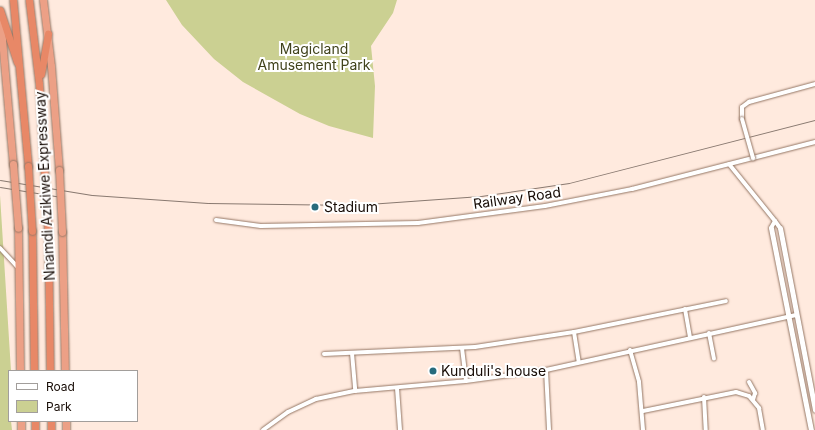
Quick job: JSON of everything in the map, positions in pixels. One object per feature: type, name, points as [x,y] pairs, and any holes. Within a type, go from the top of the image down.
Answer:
[{"type":"highway","name":"Nnamdi Azikiwe Expressway","points":[[13,0],[21,75],[32,231],[34,370]]},
{"type":"highway","name":"Nnamdi Azikiwe Expressway","points":[[29,0],[39,84],[48,233],[50,370]]},
{"type":"highway","name":"Nnamdi Azikiwe Expressway","points":[[43,0],[48,34],[59,170],[65,370]]},
{"type":"highway","points":[[0,10],[21,75]]},
{"type":"highway","points":[[0,16],[18,228],[20,370]]},
{"type":"highway","points":[[39,84],[48,34]]},
{"type":"street","points":[[752,158],[742,119],[742,107],[749,102],[815,84]]},
{"type":"street","name":"Railway Road","points":[[216,220],[267,226],[418,223],[545,206],[632,189],[815,142]]},
{"type":"street","points":[[730,164],[780,228],[815,410]]},
{"type":"street","points":[[775,221],[771,228],[811,430]]},
{"type":"street","points":[[0,248],[18,267]]},
{"type":"street","points":[[324,354],[462,348],[574,332],[726,300]]},
{"type":"street","points":[[685,309],[690,337]]},
{"type":"street","points":[[263,430],[288,412],[316,399],[355,391],[466,381],[546,370],[630,350],[796,315]]},
{"type":"street","points":[[574,332],[579,362]]},
{"type":"street","points":[[709,333],[714,359]]},
{"type":"street","points":[[462,348],[466,381]]},
{"type":"street","points":[[630,350],[643,411],[643,430]]},
{"type":"street","points":[[352,353],[355,391]]},
{"type":"street","points":[[546,370],[549,430]]},
{"type":"street","points":[[749,382],[755,393],[753,400]]},
{"type":"street","points":[[397,388],[400,430]]},
{"type":"street","points":[[643,411],[736,392],[753,400],[762,414],[763,430]]},
{"type":"street","points":[[704,398],[706,430]]},
{"type":"green space","name":"Magicland Amusement Park","points":[[166,0],[397,0],[393,13],[371,46],[375,86],[373,138],[329,126],[300,114],[243,82],[214,59],[182,25]]},
{"type":"green space","points":[[0,195],[11,370],[8,370],[8,422],[11,422],[12,430],[0,430]]},
{"type":"tram line","points":[[0,180],[92,195],[208,203],[354,205],[481,196],[569,183],[815,120]]},
{"type":"tram line","points":[[0,187],[61,197]]},
{"type":"place","name":"Stadium","points":[[315,207]]},
{"type":"place","name":"Kunduli's house","points":[[433,371]]}]
